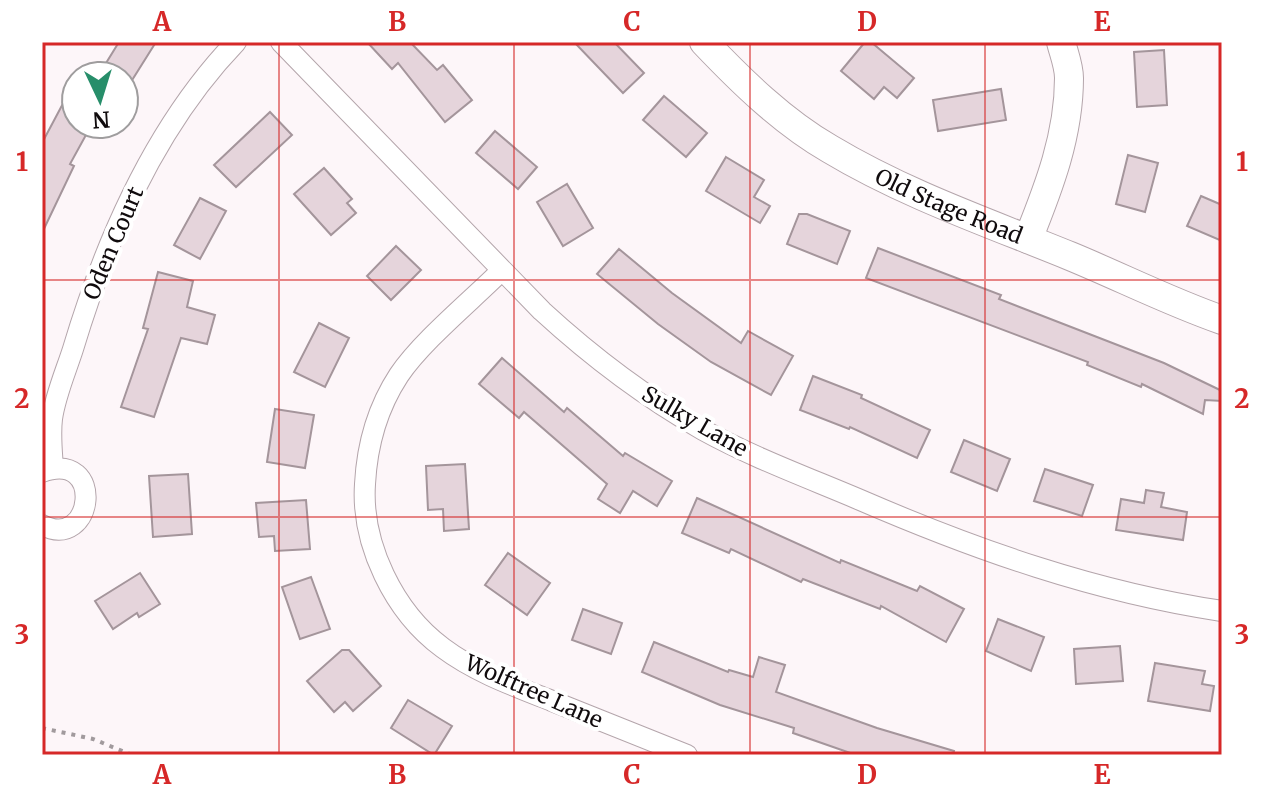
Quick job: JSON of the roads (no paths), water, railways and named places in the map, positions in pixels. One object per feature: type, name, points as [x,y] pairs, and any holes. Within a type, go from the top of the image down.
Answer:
[{"type":"street","name":"Oden Court","points":[[42,525],[60,529],[73,525],[83,515],[87,502],[86,489],[78,477],[67,470],[48,470],[52,418],[83,316],[116,226],[177,119],[219,59],[236,42]]},
{"type":"street","name":"Sulky Lane","points":[[281,42],[501,271],[583,349],[701,429],[754,456],[992,554],[1140,596],[1222,611]]},
{"type":"street","name":"Old Stage Road","points":[[704,42],[789,120],[827,148],[922,196],[1222,320]]},
{"type":"street","points":[[1028,239],[1049,188],[1065,133],[1069,75],[1061,42]]},
{"type":"street","name":"Wolftree Lane","points":[[501,271],[399,375],[377,420],[369,448],[364,503],[374,551],[398,598],[414,621],[441,647],[473,667],[510,684],[687,755]]}]
